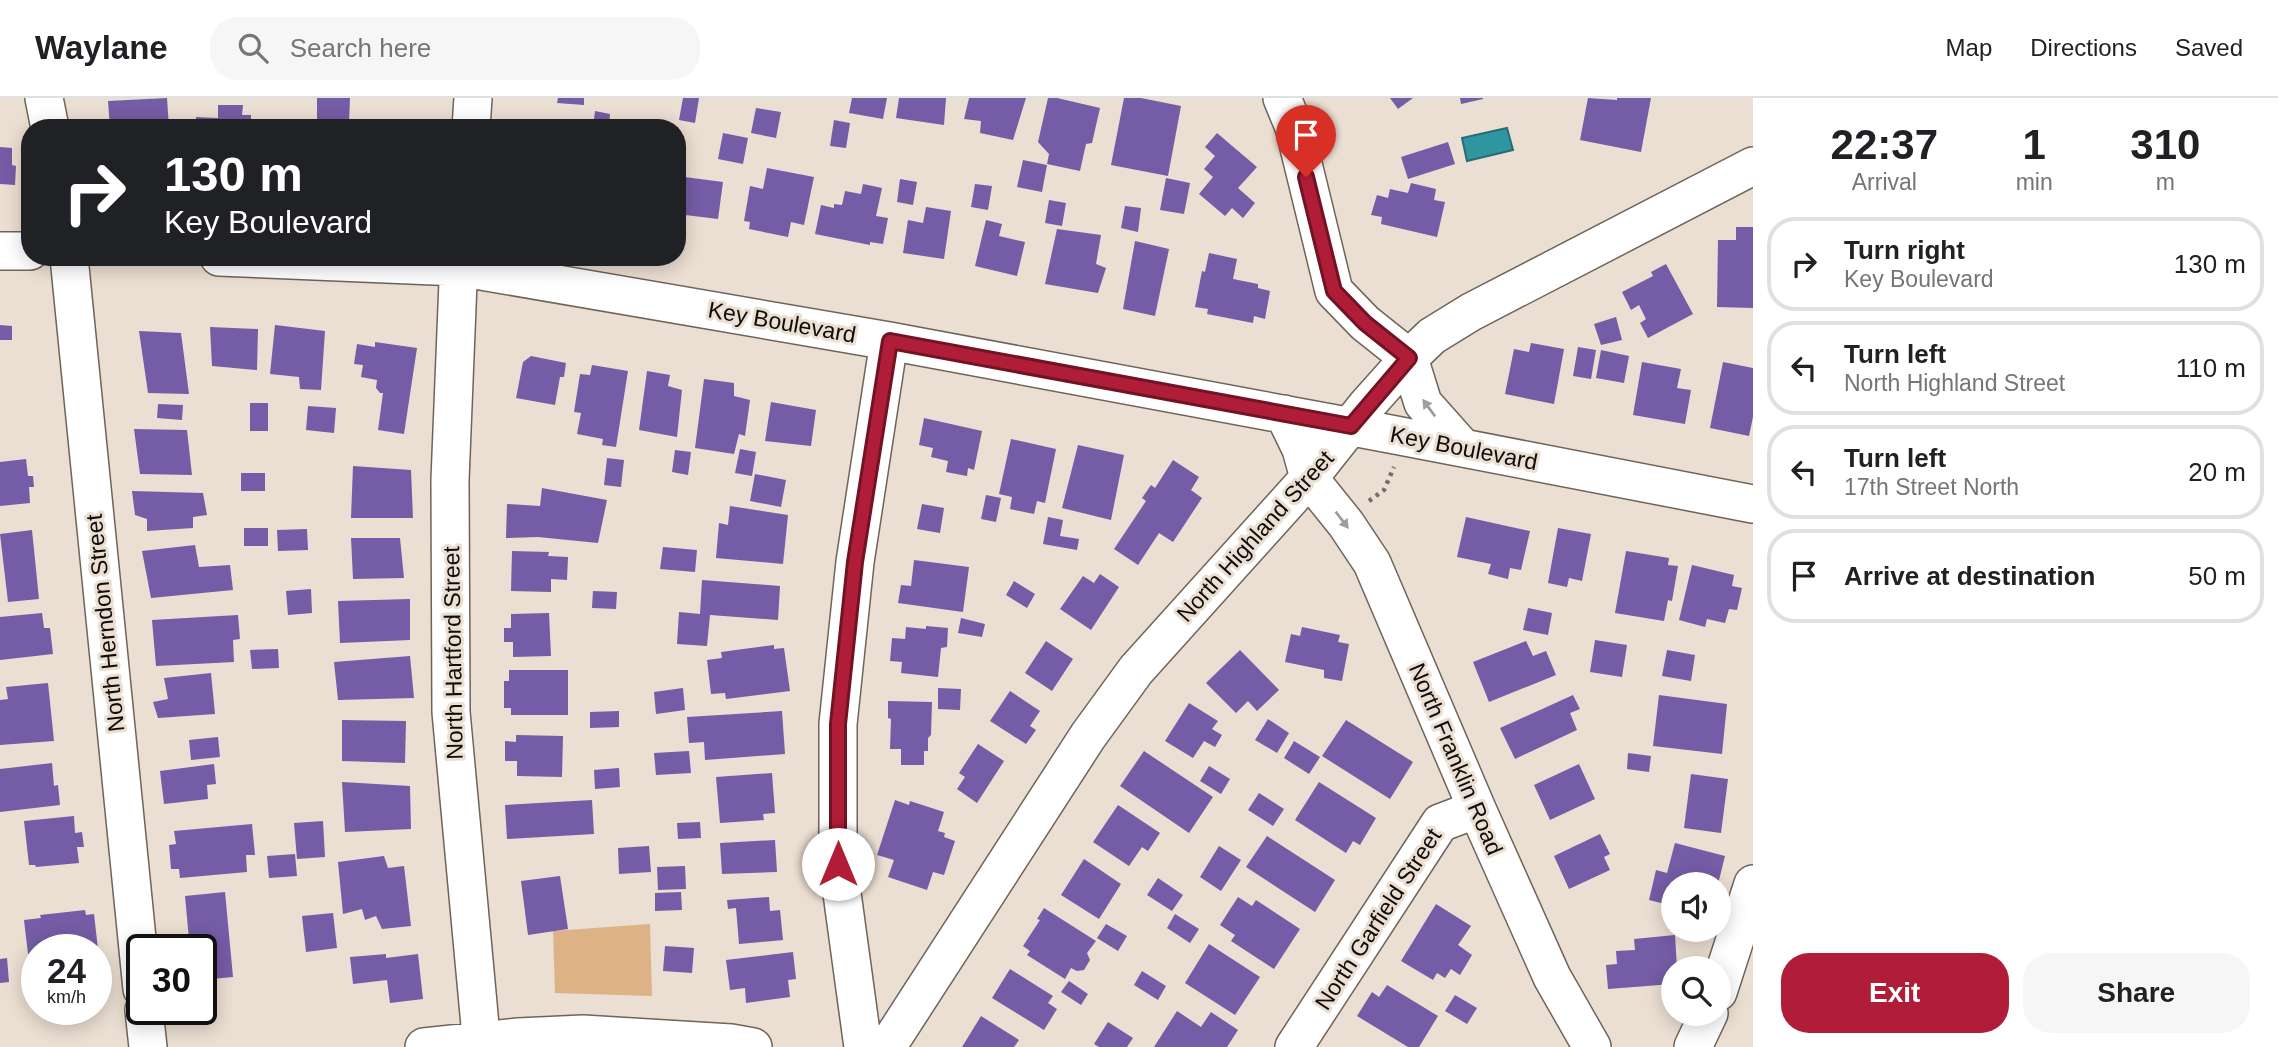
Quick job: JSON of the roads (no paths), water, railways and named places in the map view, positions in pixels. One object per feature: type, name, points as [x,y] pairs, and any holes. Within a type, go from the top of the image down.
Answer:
[{"type":"street","points":[[44,98],[48,119]]},
{"type":"street","points":[[472,119],[473,98]]},
{"type":"street","points":[[1282,98],[1294,127],[1334,291],[1365,323],[1409,358],[1423,403],[1464,448]]},
{"type":"street","name":"North Highland Street","points":[[887,1047],[1088,736],[1136,670],[1309,478],[1409,358],[1432,336],[1471,312],[1667,213],[1753,166]]},
{"type":"street","points":[[0,251],[21,251]]},
{"type":"street","name":"North Herndon Street","points":[[70,266],[137,934]]},
{"type":"street","name":"North Hartford Street","points":[[459,266],[450,480],[452,712],[481,1044]]},
{"type":"street","name":"Key Boulevard","points":[[481,266],[1351,426],[1753,504]]},
{"type":"street","points":[[863,1047],[838,864],[838,724],[855,562],[890,341]]},
{"type":"street","points":[[1284,414],[1301,449],[1309,478]]},
{"type":"street","name":"North Franklin Road","points":[[1309,478],[1346,524],[1372,563],[1477,810],[1552,977],[1592,1047]]},
{"type":"street","name":"North Garfield Street","points":[[1294,1047],[1440,822],[1477,810]]},
{"type":"street","points":[[1730,956],[1753,884]]},
{"type":"street","points":[[146,1025],[148,1047]]},
{"type":"street","points":[[1693,1047],[1703,1026]]},
{"type":"street","points":[[424,1047],[583,1034],[731,1043],[753,1047]]},
{"type":"water","points":[[1507,128],[1513,150],[1467,161],[1462,138]]}]
